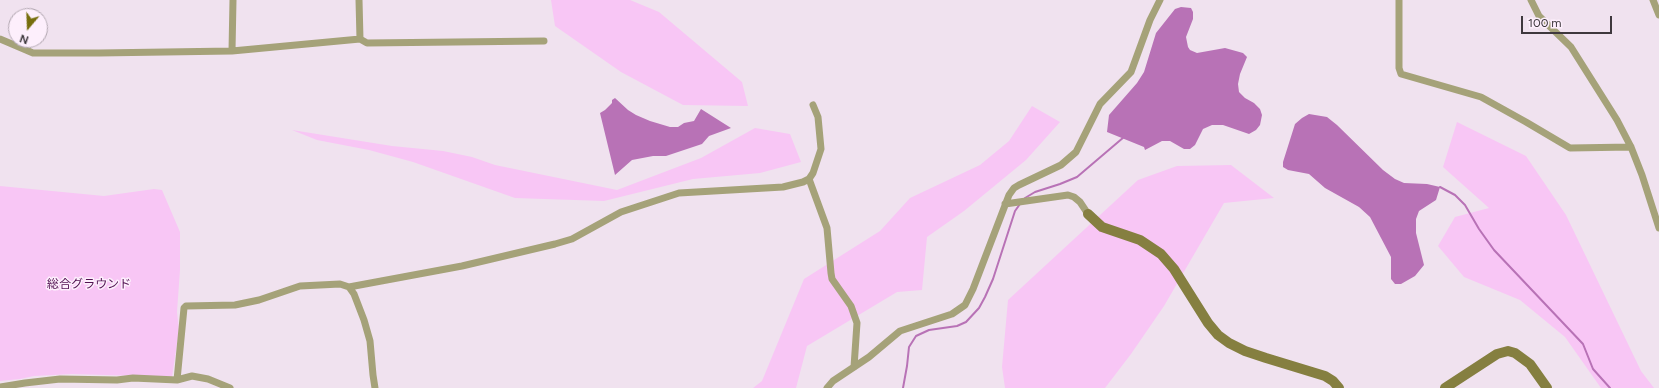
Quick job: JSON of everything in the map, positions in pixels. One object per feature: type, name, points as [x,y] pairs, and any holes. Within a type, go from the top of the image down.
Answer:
[{"type":"street","points":[[232,51],[233,0]]},
{"type":"street","points":[[359,0],[360,39]]},
{"type":"street","points":[[827,388],[833,381],[869,357],[900,331],[952,314],[965,305],[973,289],[1005,204],[1014,188],[1061,165],[1076,152],[1100,104],[1130,72],[1152,14],[1160,0]]},
{"type":"street","points":[[1399,0],[1399,68],[1402,74],[1481,97],[1567,147],[1631,147]]},
{"type":"street","points":[[1531,0],[1539,16],[1565,40],[1576,55],[1617,120],[1631,147],[1646,184],[1659,228]]},
{"type":"street","points":[[1653,0],[1659,14]]},
{"type":"street","points":[[0,39],[33,53],[232,51],[360,39],[367,43],[544,41]]},
{"type":"street","points":[[177,380],[184,308],[186,306],[225,306],[242,304],[308,285],[340,284],[349,287],[462,266],[572,239],[621,212],[678,193],[690,191],[783,187],[809,179],[817,164],[821,149],[818,117],[813,105]]},
{"type":"street","points":[[809,179],[827,228],[830,273],[851,306],[858,323],[854,367]]},
{"type":"street","points":[[1005,204],[1068,195],[1074,197],[1080,202],[1088,214],[1102,227],[1140,240],[1161,254],[1178,275],[1208,323],[1218,335],[1229,343],[1240,349],[1266,358],[1325,376],[1333,381],[1339,388]]},
{"type":"street","points":[[349,287],[356,297],[370,340],[372,375],[375,388]]},
{"type":"street","points":[[1445,388],[1497,354],[1508,351],[1515,353],[1530,364],[1547,388]]},
{"type":"street","points":[[0,387],[60,379],[117,380],[133,378],[177,380],[192,376],[200,377],[230,388]]},
{"type":"green space","points":[[551,0],[630,0],[659,12],[742,82],[748,106],[683,105],[621,72],[555,26]]},
{"type":"green space","points":[[1032,106],[1060,122],[1026,160],[964,211],[927,237],[922,290],[897,292],[807,346],[796,388],[753,388],[762,381],[804,279],[880,231],[910,198],[980,165],[1009,141]]},
{"type":"green space","points":[[1457,122],[1526,156],[1566,215],[1641,371],[1654,388],[1601,388],[1565,337],[1520,300],[1464,277],[1438,246],[1455,217],[1489,208],[1443,167]]},
{"type":"green space","points":[[755,128],[790,134],[801,162],[760,173],[693,179],[604,201],[515,198],[413,162],[369,150],[317,140],[292,130],[392,146],[443,151],[472,157],[495,165],[617,190],[701,158]]},
{"type":"green space","points":[[1231,165],[1274,198],[1224,203],[1164,306],[1131,354],[1105,388],[1005,388],[1002,367],[1008,300],[1138,180],[1177,166]]},
{"type":"green space","name":"総合グラウンド","points":[[0,186],[104,196],[154,189],[162,190],[180,232],[180,270],[177,312],[179,330],[172,377],[72,374],[34,376],[0,381]]},
{"type":"shaded area","points":[[1181,7],[1191,8],[1193,12],[1193,19],[1186,37],[1190,50],[1197,53],[1225,48],[1243,53],[1247,57],[1240,74],[1238,84],[1239,92],[1260,109],[1262,115],[1260,125],[1256,130],[1249,134],[1223,125],[1212,125],[1203,129],[1195,145],[1190,149],[1184,149],[1170,141],[1162,141],[1145,150],[1144,147],[1107,132],[1109,115],[1137,83],[1144,72],[1156,33],[1175,9]]},
{"type":"shaded area","points":[[615,98],[636,115],[670,127],[678,127],[684,123],[694,121],[701,109],[731,128],[709,136],[702,144],[666,156],[653,156],[632,160],[615,175],[600,113],[612,103],[612,100]]},
{"type":"shaded area","points":[[1309,114],[1327,117],[1383,170],[1395,179],[1404,183],[1427,184],[1440,187],[1436,200],[1419,211],[1416,219],[1416,233],[1424,265],[1415,276],[1401,284],[1395,284],[1391,279],[1391,257],[1370,217],[1359,207],[1325,188],[1309,174],[1288,170],[1283,167],[1283,162],[1295,124]]},
{"type":"waterway","points":[[1025,198],[1035,192],[1077,177],[1124,137]]},
{"type":"waterway","points":[[1440,187],[1455,195],[1465,205],[1479,229],[1494,250],[1583,344],[1593,369],[1610,388]]},
{"type":"waterway","points":[[903,388],[909,347],[916,336],[929,330],[957,326],[966,322],[979,308],[993,279],[1015,211],[1020,204]]}]
